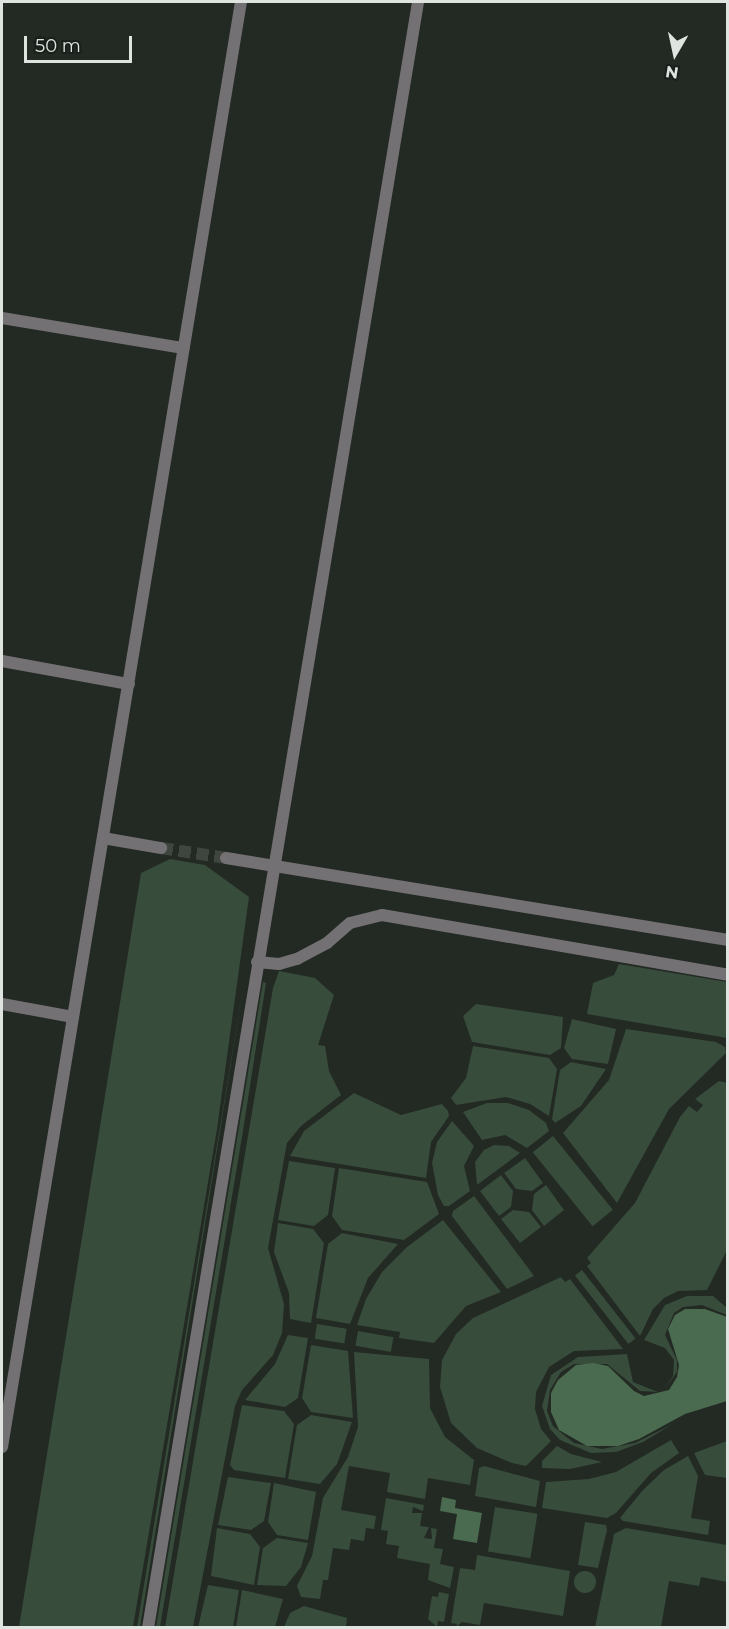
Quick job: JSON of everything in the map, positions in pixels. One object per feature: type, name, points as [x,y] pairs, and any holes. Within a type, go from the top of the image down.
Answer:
[{"type":"street","points":[[2,1447],[184,348],[238,2]]},
{"type":"street","points":[[147,1628],[418,2]]},
{"type":"street","points":[[2,318],[184,348]]},
{"type":"street","points":[[2,661],[129,684]]},
{"type":"street","points":[[103,838],[161,848]]},
{"type":"street","points":[[226,858],[728,940]]},
{"type":"street","points":[[257,962],[272,964],[297,959],[318,950],[350,923],[382,915],[728,975]]},
{"type":"street","points":[[2,1004],[73,1017]]},
{"type":"shaded area","points":[[170,859],[205,865],[249,897],[217,1129],[133,1627],[19,1627],[141,873]]},
{"type":"shaded area","points":[[619,964],[727,982],[727,1038],[587,1014],[593,983],[614,975]]},
{"type":"shaded area","points":[[246,970],[140,1627],[137,1627]]},
{"type":"shaded area","points":[[279,971],[315,978],[334,995],[318,1045],[325,1046],[329,1071],[341,1095],[301,1126],[287,1143],[268,1248],[284,1304],[282,1333],[273,1355],[242,1390],[235,1406],[193,1627],[165,1627],[273,988]]},
{"type":"shaded area","points":[[263,982],[266,983],[243,1131],[160,1627],[156,1627]]},
{"type":"shaded area","points":[[476,1004],[563,1017],[561,1048],[550,1055],[472,1042],[463,1016]]},
{"type":"shaded area","points":[[572,1019],[616,1029],[608,1064],[572,1059],[564,1048]]},
{"type":"shaded area","points":[[626,1029],[716,1042],[725,1047],[726,1053],[669,1109],[617,1203],[563,1133],[609,1080]]},
{"type":"shaded area","points":[[473,1046],[549,1058],[557,1069],[549,1116],[530,1104],[506,1097],[456,1105],[451,1098],[466,1078]]},
{"type":"shaded area","points":[[571,1062],[606,1069],[581,1106],[555,1123],[552,1119],[560,1070]]},
{"type":"shaded area","points":[[719,1081],[728,1083],[727,1250],[707,1290],[678,1291],[664,1298],[653,1309],[640,1336],[587,1266],[591,1263],[587,1258],[635,1203],[680,1117],[689,1106],[697,1112],[703,1105],[695,1099]]},
{"type":"shaded area","points":[[354,1093],[401,1115],[442,1104],[448,1111],[449,1116],[431,1142],[426,1178],[290,1156],[304,1131]]},
{"type":"shaded area","points":[[487,1103],[508,1103],[529,1110],[546,1123],[549,1131],[527,1148],[505,1135],[482,1140],[463,1112]]},
{"type":"shaded area","points":[[452,1121],[474,1146],[464,1166],[470,1191],[449,1206],[444,1206],[438,1195],[432,1163],[437,1142]]},
{"type":"shaded area","points":[[553,1136],[613,1210],[593,1226],[533,1152]]},
{"type":"shaded area","points":[[494,1145],[509,1146],[520,1153],[477,1185],[475,1162],[484,1150]]},
{"type":"shaded area","points":[[525,1158],[543,1183],[532,1191],[516,1189],[504,1173]]},
{"type":"shaded area","points":[[289,1161],[335,1168],[328,1215],[314,1226],[278,1220]]},
{"type":"shaded area","points":[[339,1168],[427,1182],[439,1214],[404,1240],[342,1230],[332,1216]]},
{"type":"shaded area","points":[[501,1175],[513,1191],[511,1207],[499,1216],[480,1191]]},
{"type":"shaded area","points":[[546,1185],[564,1210],[544,1226],[532,1210],[534,1194]]},
{"type":"shaded area","points":[[474,1196],[534,1276],[507,1289],[452,1216],[453,1211]]},
{"type":"shaded area","points":[[513,1210],[529,1212],[541,1227],[520,1243],[501,1219]]},
{"type":"shaded area","points":[[443,1220],[501,1292],[466,1306],[434,1343],[399,1338],[400,1332],[357,1325],[366,1299],[382,1272],[407,1247]]},
{"type":"shaded area","points":[[278,1223],[313,1229],[324,1243],[311,1323],[290,1319],[289,1293],[274,1252]]},
{"type":"shaded area","points":[[342,1233],[398,1244],[368,1278],[350,1324],[316,1318],[328,1244]]},
{"type":"shaded area","points":[[582,1270],[636,1339],[628,1344],[575,1276]]},
{"type":"shaded area","points":[[561,1277],[565,1282],[570,1279],[623,1349],[574,1351],[549,1367],[536,1392],[535,1409],[541,1429],[551,1441],[526,1466],[512,1463],[477,1448],[451,1423],[440,1387],[442,1360],[456,1334],[473,1318]]},
{"type":"shaded area","points":[[687,1296],[713,1296],[727,1308],[727,1315],[702,1305],[683,1307],[674,1313],[665,1335],[677,1360],[677,1372],[664,1390],[673,1376],[674,1360],[665,1348],[644,1340],[665,1305]]},
{"type":"shaded area","points":[[685,1309],[705,1309],[727,1317],[727,1401],[685,1414],[639,1439],[618,1446],[587,1446],[559,1430],[551,1412],[551,1393],[558,1380],[576,1365],[593,1363],[608,1366],[634,1391],[644,1396],[669,1390],[677,1377],[679,1365],[668,1329],[675,1315]]},
{"type":"shaded area","points":[[317,1324],[347,1329],[344,1344],[315,1339]]},
{"type":"shaded area","points":[[358,1331],[393,1337],[391,1352],[355,1346]]},
{"type":"shaded area","points":[[288,1335],[308,1338],[298,1398],[285,1407],[245,1400],[275,1364]]},
{"type":"shaded area","points":[[311,1345],[348,1351],[353,1418],[311,1412],[302,1398]]},
{"type":"shaded area","points":[[354,1352],[429,1359],[430,1408],[445,1437],[474,1460],[470,1485],[428,1478],[425,1499],[387,1492],[390,1473],[349,1466],[341,1510],[376,1516],[374,1529],[366,1528],[364,1541],[351,1539],[349,1550],[333,1548],[328,1580],[323,1580],[320,1599],[301,1597],[297,1586],[312,1556],[323,1498],[348,1457],[358,1427]]},
{"type":"shaded area","points":[[627,1354],[633,1382],[658,1392],[640,1391],[607,1364],[574,1364],[561,1372],[550,1390],[547,1411],[553,1426],[574,1443],[602,1449],[635,1443],[673,1424],[643,1442],[616,1452],[591,1453],[560,1440],[550,1429],[542,1406],[551,1375],[578,1357]]},
{"type":"shaded area","points":[[242,1405],[284,1411],[294,1424],[285,1478],[234,1470],[230,1465]]},
{"type":"shaded area","points":[[311,1415],[352,1422],[337,1464],[320,1484],[288,1479],[297,1425]]},
{"type":"shaded area","points":[[671,1440],[679,1453],[651,1473],[616,1513],[607,1518],[542,1508],[546,1482],[589,1479],[616,1472]]},
{"type":"shaded area","points":[[727,1441],[727,1478],[705,1475],[694,1453]]},
{"type":"shaded area","points":[[557,1446],[571,1454],[602,1462],[570,1469],[542,1468],[542,1461]]},
{"type":"shaded area","points":[[688,1456],[698,1476],[691,1518],[710,1521],[708,1535],[623,1521],[620,1518],[643,1490],[664,1470]]},
{"type":"shaded area","points":[[484,1466],[540,1481],[536,1507],[475,1496],[479,1468]]},
{"type":"shaded area","points":[[228,1477],[271,1483],[264,1521],[251,1530],[218,1525]]},
{"type":"shaded area","points":[[274,1483],[316,1492],[308,1540],[277,1535],[268,1522]]},
{"type":"shaded area","points":[[442,1497],[456,1500],[455,1508],[482,1513],[477,1543],[453,1539],[457,1514],[440,1511]]},
{"type":"shaded area","points":[[386,1498],[424,1505],[423,1511],[413,1507],[412,1513],[422,1513],[420,1526],[429,1527],[424,1538],[432,1539],[431,1528],[437,1529],[434,1548],[443,1549],[440,1564],[454,1567],[450,1588],[428,1580],[430,1564],[397,1558],[399,1546],[386,1544],[388,1531],[381,1530]]},
{"type":"shaded area","points":[[495,1507],[537,1514],[530,1558],[488,1551]]},
{"type":"shaded area","points":[[585,1522],[606,1525],[607,1530],[598,1568],[578,1565]]},
{"type":"shaded area","points":[[217,1528],[250,1534],[260,1547],[254,1585],[211,1576]]},
{"type":"shaded area","points":[[626,1528],[727,1545],[727,1582],[701,1577],[699,1586],[669,1581],[661,1627],[595,1627],[614,1534]]},
{"type":"shaded area","points":[[277,1538],[308,1543],[301,1567],[286,1586],[257,1585],[263,1548]]},
{"type":"shaded area","points":[[477,1555],[570,1571],[563,1616],[484,1603],[480,1625],[462,1622],[456,1627],[457,1624],[451,1623],[460,1568],[475,1570]]},
{"type":"shaded area","points":[[585,1571],[593,1574],[596,1582],[593,1590],[585,1593],[577,1590],[574,1582],[577,1574]]},
{"type":"shaded area","points":[[208,1585],[239,1590],[233,1627],[198,1627]]},
{"type":"shaded area","points":[[242,1590],[283,1599],[275,1627],[236,1627]]},
{"type":"shaded area","points":[[439,1592],[449,1594],[444,1622],[438,1621],[437,1627],[428,1619],[432,1596],[438,1597]]},
{"type":"shaded area","points":[[304,1606],[347,1618],[346,1627],[284,1627],[290,1613]]},
{"type":"tunnel","points":[[161,848],[226,858]]}]
